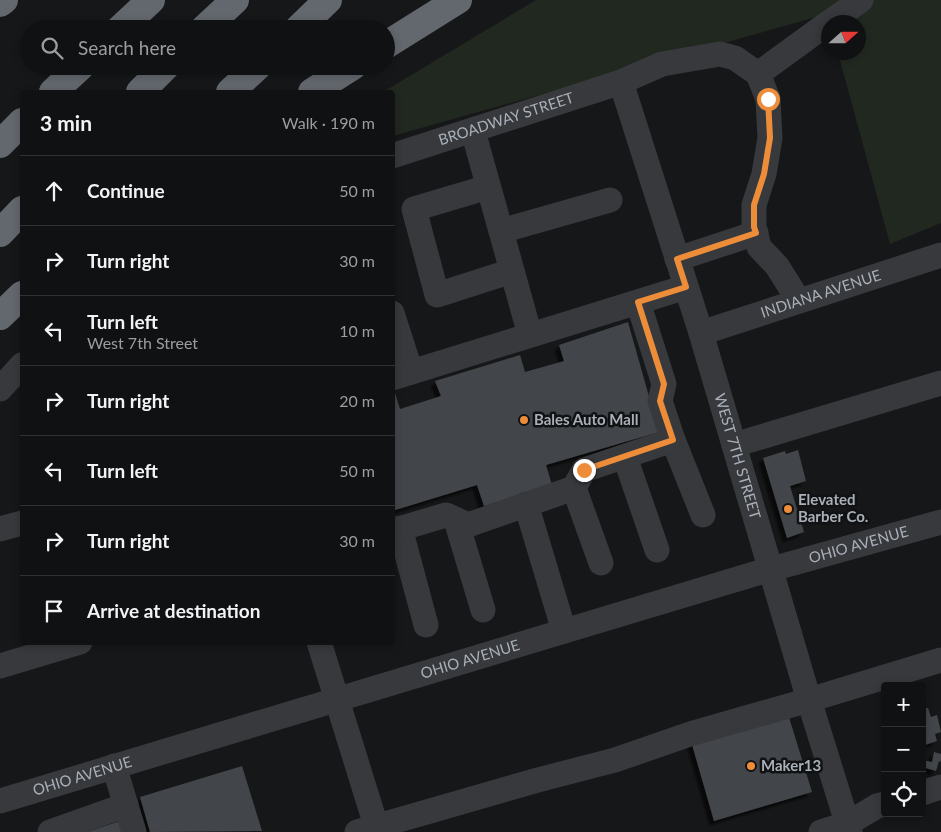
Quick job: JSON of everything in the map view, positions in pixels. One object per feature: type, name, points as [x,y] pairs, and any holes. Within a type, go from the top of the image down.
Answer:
[{"type":"highway","points":[[0,3],[4,0]]},
{"type":"highway","points":[[115,20],[130,0]]},
{"type":"highway","points":[[130,20],[151,0]]},
{"type":"highway","points":[[214,20],[235,0]]},
{"type":"highway","points":[[307,20],[328,0]]},
{"type":"highway","points":[[395,39],[458,0]]},
{"type":"highway","points":[[55,90],[71,75]]},
{"type":"highway","points":[[142,90],[157,75]]},
{"type":"highway","points":[[232,90],[248,75]]},
{"type":"highway","points":[[315,90],[339,75]]},
{"type":"highway","points":[[0,144],[20,124]]},
{"type":"highway","points":[[0,233],[20,212]]},
{"type":"highway","points":[[0,316],[20,297]]},
{"type":"street","points":[[130,0],[136,20]]},
{"type":"street","points":[[840,15],[860,0]]},
{"type":"street","points":[[799,301],[777,266],[759,247],[754,227],[754,205],[764,174],[770,138],[768,99],[758,74],[821,29]]},
{"type":"street","name":"BROADWAY STREET","points":[[395,155],[621,82],[662,64],[720,54],[735,58],[758,74]]},
{"type":"street","points":[[151,75],[155,90]]},
{"type":"street","name":"WEST 7TH STREET","points":[[621,82],[701,333],[848,828]]},
{"type":"street","points":[[472,131],[530,335]]},
{"type":"street","points":[[488,187],[414,209],[437,295],[512,271]]},
{"type":"street","points":[[501,231],[610,200]]},
{"type":"street","points":[[677,259],[756,233]]},
{"type":"street","name":"INDIANA AVENUE","points":[[701,333],[941,256]]},
{"type":"street","points":[[395,332],[402,375],[686,287]]},
{"type":"street","points":[[638,302],[664,384],[660,401],[673,440],[703,515]]},
{"type":"street","points":[[0,389],[20,367]]},
{"type":"street","points":[[734,445],[941,384]]},
{"type":"street","points":[[426,625],[396,530],[446,515],[468,525],[574,488],[584,470],[673,440]]},
{"type":"street","points":[[625,457],[657,550]]},
{"type":"street","points":[[574,488],[601,563]]},
{"type":"street","points":[[526,504],[564,631]]},
{"type":"street","points":[[456,520],[483,610]]},
{"type":"street","name":"OHIO AVENUE","points":[[0,801],[770,569],[941,522]]},
{"type":"street","points":[[0,529],[20,524]]},
{"type":"street","points":[[0,666],[70,645]]},
{"type":"street","points":[[320,645],[370,830],[615,760],[690,734],[941,660]]},
{"type":"street","points":[[114,766],[134,832]]},
{"type":"street","points":[[926,791],[941,787]]},
{"type":"street","points":[[50,832],[126,805]]},
{"type":"street","points":[[821,832],[848,828],[881,805]]},
{"type":"shaded area","points":[[536,0],[941,0],[941,223],[890,244],[840,60],[866,60],[866,15],[821,15],[395,135],[395,90],[386,90]]},
{"type":"building","name":"Bales Auto Mall","points":[[628,322],[659,432],[546,465],[552,485],[484,506],[477,485],[395,510],[395,393],[400,409],[441,396],[435,381],[520,355],[525,372],[564,361],[559,345]]},
{"type":"building","name":"Elevated Barber Co.","points":[[798,450],[806,481],[790,486],[804,532],[787,538],[763,458],[785,451],[786,454]]},
{"type":"building","points":[[926,708],[928,708],[931,717],[937,715],[941,732],[935,734],[937,741],[926,745],[926,727]]},
{"type":"building","name":"Maker13","points":[[788,714],[812,792],[714,821],[691,741]]},
{"type":"building","points":[[934,752],[941,754],[941,762],[939,761],[936,771],[926,768],[926,761],[932,762]]},
{"type":"building","points":[[242,766],[262,831],[150,832],[140,797]]},
{"type":"building","points":[[120,821],[123,832],[87,832]]},
{"type":"place","name":"Bales Auto Mall","points":[[524,420]]},
{"type":"place","name":"Elevated Barber Co.","points":[[788,509]]},
{"type":"place","name":"Maker13","points":[[751,766]]},
{"type":"route","points":[[584,470],[673,440],[660,401],[664,384],[638,302],[686,287],[677,259],[756,233],[754,227],[754,205],[764,174],[770,138],[768,99]]}]
